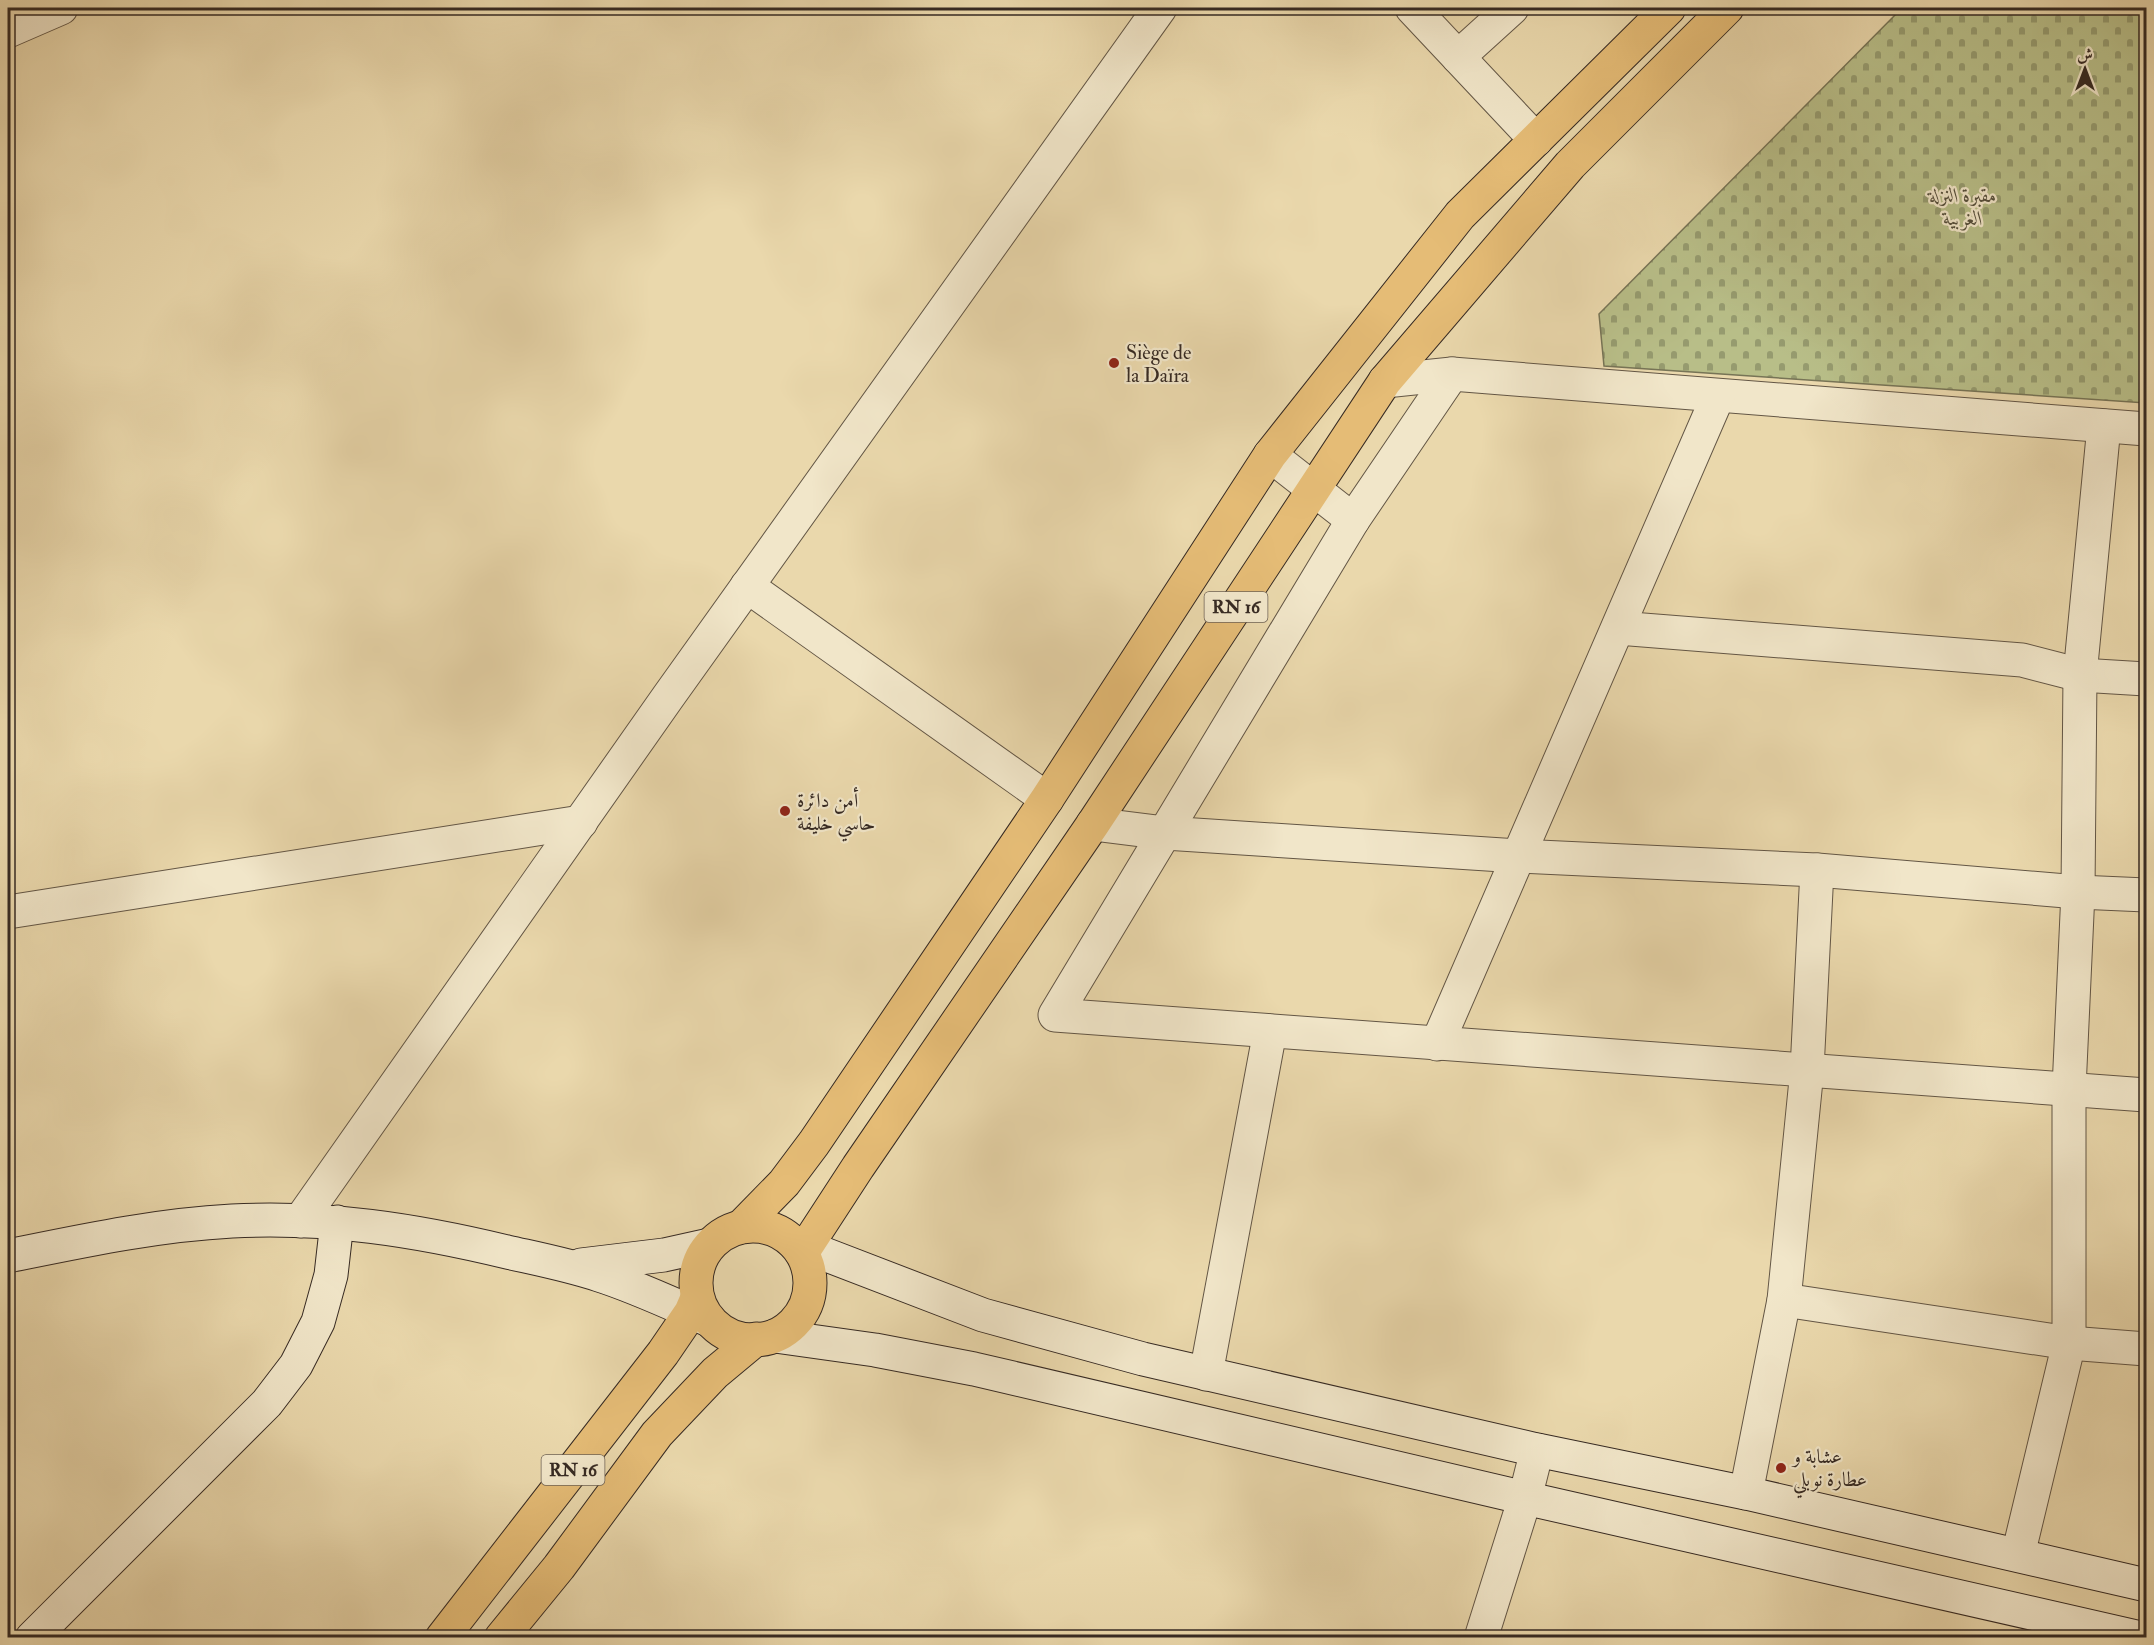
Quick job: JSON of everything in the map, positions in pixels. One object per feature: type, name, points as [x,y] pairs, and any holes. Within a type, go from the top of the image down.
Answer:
[{"type":"main road","name":"RN 16","points":[[741,1227],[799,1164],[1047,799],[1270,455],[1460,215],[1669,8]]},
{"type":"main road","name":"RN 16","points":[[801,1247],[1093,824],[1385,381],[1570,165],[1727,8]]},
{"type":"main road","points":[[741,1227],[769,1228],[782,1234],[801,1247],[808,1268],[810,1285],[807,1301],[800,1315],[788,1327],[765,1337],[738,1338],[722,1331],[699,1310],[695,1280],[699,1261],[709,1245],[724,1234],[741,1227]]},
{"type":"main road","name":"RN 16","points":[[442,1638],[699,1310]]},
{"type":"main road","name":"RN 16","points":[[501,1638],[559,1566],[657,1434],[715,1373],[765,1337]]},
{"type":"street","points":[[8,31],[61,8]]},
{"type":"street","points":[[300,1221],[747,586],[1160,8]]},
{"type":"street","points":[[1412,8],[1536,140]]},
{"type":"street","points":[[1458,57],[1512,8]]},
{"type":"street","points":[[1385,381],[1452,374],[2146,429]]},
{"type":"street","points":[[1452,374],[1353,520],[1055,1015],[2146,1095]]},
{"type":"street","points":[[1437,1044],[1718,396]]},
{"type":"street","points":[[2018,1556],[2069,1343],[2069,1089],[2078,892],[2080,675],[2104,426]]},
{"type":"street","points":[[1270,455],[1353,520]]},
{"type":"street","points":[[747,586],[1047,799]]},
{"type":"street","points":[[1618,628],[2022,660],[2080,675],[2146,679]]},
{"type":"street","points":[[8,912],[581,822]]},
{"type":"street","points":[[1093,824],[1165,833],[1518,856],[1817,870],[2078,892],[2146,895]]},
{"type":"street","points":[[1746,1493],[1784,1300],[1807,1070],[1817,870]]},
{"type":"street","points":[[1206,1374],[1270,1031]]},
{"type":"street","points":[[8,1256],[162,1228],[233,1221],[336,1222],[436,1236],[570,1266],[699,1310]]},
{"type":"street","points":[[32,1638],[267,1403],[296,1365],[318,1322],[331,1275],[336,1222]]},
{"type":"street","points":[[570,1266],[664,1255],[709,1245]]},
{"type":"street","points":[[801,1247],[983,1315],[1091,1346],[1537,1450],[1746,1493],[2146,1585]]},
{"type":"street","points":[[1784,1300],[2069,1343],[2146,1349]]},
{"type":"street","points":[[765,1337],[875,1350],[975,1369],[1525,1498],[2141,1638]]},
{"type":"street","points":[[1341,1455],[1354,1408]]},
{"type":"street","points":[[1481,1638],[1525,1498],[1537,1450]]},
{"type":"green space","name":"مقبرة النزلة الغربية","points":[[1902,8],[2146,8],[2146,403],[1604,366],[1599,314]]},
{"type":"place","name":"Siège de la Daïra","points":[[1114,363]]},
{"type":"place","name":"أمن دائرة حاسي خليفة","points":[[785,811]]},
{"type":"place","name":"عشابة و عطارة نوبلي","points":[[1781,1468]]}]
